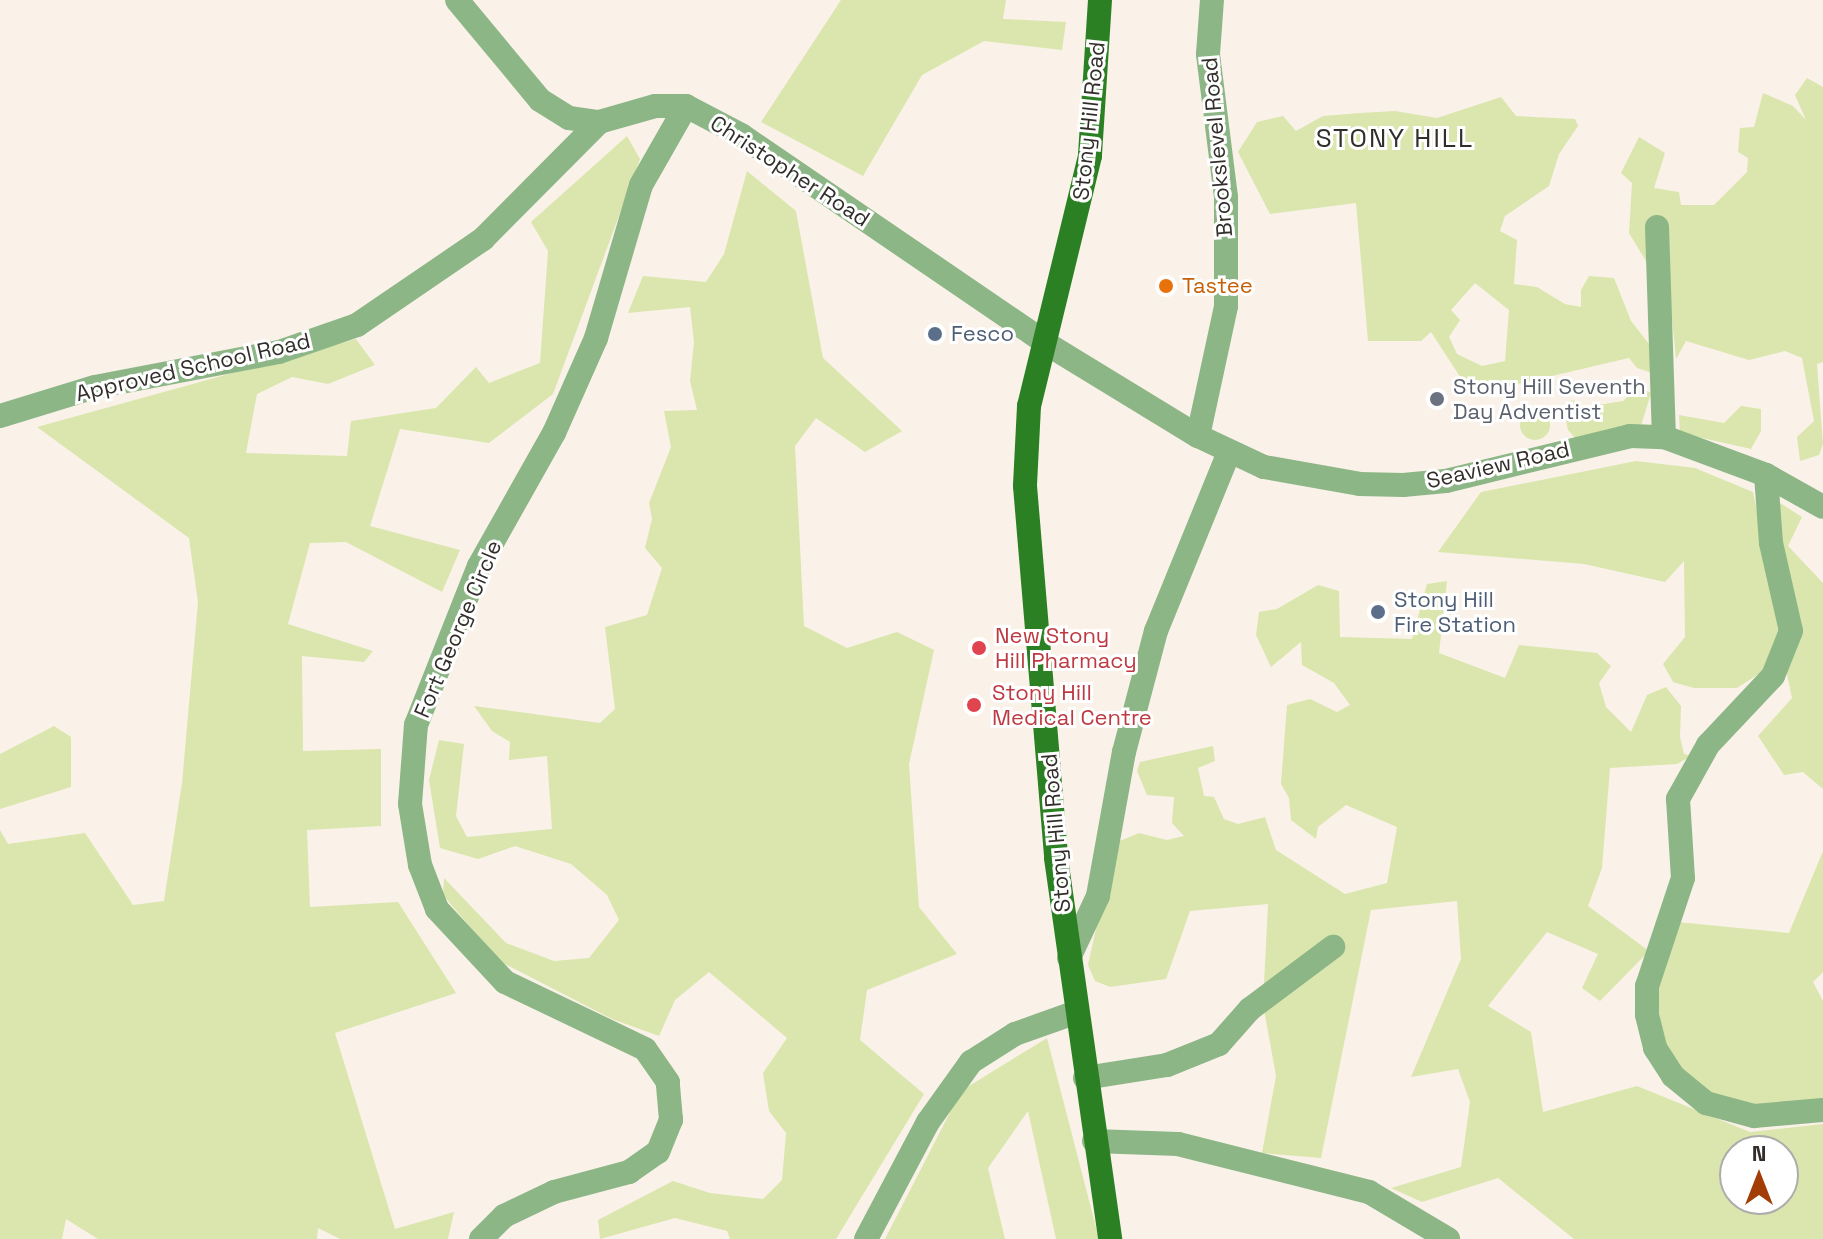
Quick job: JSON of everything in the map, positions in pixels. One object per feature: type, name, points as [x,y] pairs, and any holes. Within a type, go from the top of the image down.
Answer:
[{"type":"main road","name":"Stony Hill Road","points":[[1100,0],[1090,156],[1047,344],[1029,406],[1025,486],[1074,1013],[1110,1239]]},
{"type":"street","name":"Christopher Road","points":[[457,0],[540,100],[569,118],[599,122],[655,106],[686,106],[741,135],[1047,344]]},
{"type":"street","name":"Brookslevel Road","points":[[1198,436],[1216,370],[1226,306],[1226,197],[1208,54],[1212,0]]},
{"type":"street","name":"Fort George Circle","points":[[481,1239],[504,1216],[554,1192],[629,1172],[658,1152],[671,1120],[668,1082],[645,1049],[505,982],[437,909],[420,865],[410,804],[416,725],[479,566],[554,433],[596,338],[641,185],[686,106]]},
{"type":"street","name":"Approved School Road","points":[[0,416],[95,387],[279,352],[357,325],[483,239],[599,122]]},
{"type":"street","points":[[1657,227],[1664,437]]},
{"type":"street","name":"Seaview Road","points":[[1047,344],[1198,436],[1264,467],[1360,484],[1403,485],[1446,481],[1630,436],[1664,437],[1819,495]]},
{"type":"street","points":[[1069,958],[1098,896],[1124,752],[1156,631],[1229,452]]},
{"type":"street","points":[[1766,475],[1771,543],[1791,631],[1773,676],[1708,745],[1678,799],[1683,878],[1647,986],[1647,1015],[1655,1048],[1673,1076],[1706,1103],[1754,1116],[1823,1110]]},
{"type":"street","points":[[1085,1078],[1167,1065],[1219,1044],[1250,1009],[1333,947]]},
{"type":"street","points":[[866,1239],[928,1122],[971,1062],[1015,1034],[1074,1013]]},
{"type":"street","points":[[1094,1141],[1178,1144],[1369,1192],[1448,1239]]},
{"type":"green space","points":[[841,0],[1006,0],[1003,19],[1066,22],[1062,50],[984,41],[922,75],[863,176],[761,122]]},
{"type":"green space","points":[[1807,78],[1823,87],[1823,362],[1817,364],[1823,444],[1819,455],[1800,461],[1797,437],[1814,421],[1802,358],[1785,351],[1749,360],[1686,341],[1676,359],[1663,227],[1655,276],[1629,233],[1632,183],[1621,173],[1639,137],[1665,153],[1654,188],[1679,192],[1681,205],[1714,205],[1747,172],[1748,158],[1738,152],[1740,128],[1754,127],[1763,93],[1793,106],[1806,120],[1795,95]]},
{"type":"green space","points":[[1501,97],[1516,116],[1575,119],[1578,126],[1559,154],[1549,186],[1505,216],[1500,231],[1517,240],[1514,284],[1537,287],[1565,304],[1581,307],[1581,290],[1589,276],[1614,278],[1631,321],[1664,363],[1655,374],[1637,368],[1629,358],[1513,385],[1468,389],[1431,332],[1421,341],[1368,341],[1356,203],[1270,214],[1238,152],[1257,122],[1283,116],[1296,131],[1323,116],[1395,111],[1437,118]],"holes":[[[1475,283],[1509,310],[1505,361],[1482,366],[1457,354],[1449,337],[1460,320],[1451,310]]]},
{"type":"green space","points":[[627,136],[640,159],[553,394],[489,443],[400,429],[370,526],[460,550],[442,592],[346,542],[310,543],[288,624],[373,651],[364,662],[302,656],[303,751],[381,749],[381,826],[307,830],[310,907],[398,902],[456,993],[335,1033],[395,1229],[454,1212],[448,1239],[340,1239],[318,1228],[317,1239],[98,1239],[66,1219],[62,1239],[0,1239],[0,830],[8,844],[85,833],[133,905],[164,901],[182,783],[198,602],[189,538],[37,427],[356,339],[375,365],[328,384],[292,377],[257,394],[246,453],[347,456],[351,421],[436,408],[476,367],[489,383],[540,363],[548,251],[531,222]]},
{"type":"green space","points":[[747,171],[796,211],[823,358],[902,431],[865,452],[816,418],[795,446],[804,626],[847,648],[897,632],[934,650],[909,764],[919,907],[957,954],[867,990],[860,1040],[924,1094],[836,1239],[730,1239],[727,1231],[675,1218],[600,1239],[598,1220],[673,1181],[710,1193],[763,1199],[782,1180],[786,1133],[769,1111],[763,1073],[787,1038],[709,972],[675,1000],[659,1036],[612,1019],[499,961],[443,895],[444,878],[506,943],[554,961],[589,958],[619,920],[607,895],[571,864],[515,846],[478,859],[440,848],[429,780],[439,740],[464,744],[456,816],[467,837],[552,829],[547,756],[509,760],[510,742],[492,731],[474,706],[600,723],[615,709],[605,627],[647,615],[662,568],[645,548],[652,519],[649,503],[671,447],[664,411],[697,410],[690,381],[694,342],[690,307],[628,313],[643,276],[706,282],[724,254]]},
{"type":"green space","points":[[1638,387],[1651,393],[1641,426],[1576,439],[1568,430],[1563,407],[1572,400],[1585,407],[1623,401]]},
{"type":"green space","points":[[1741,406],[1761,409],[1761,431],[1751,449],[1680,433],[1679,415],[1724,423]]},
{"type":"green space","points":[[1535,410],[1546,414],[1550,425],[1546,436],[1535,440],[1524,436],[1520,425],[1524,414]]},
{"type":"green space","points":[[1636,461],[1695,468],[1753,492],[1781,625],[1765,670],[1737,688],[1694,688],[1673,682],[1663,664],[1685,637],[1684,561],[1665,582],[1584,564],[1438,552],[1481,492]]},
{"type":"green space","points":[[1777,501],[1802,517],[1788,546],[1823,583],[1823,789],[1803,772],[1784,775],[1758,736],[1792,698],[1784,660]]},
{"type":"green space","points":[[1447,581],[1439,653],[1505,678],[1519,645],[1597,653],[1611,666],[1599,683],[1606,707],[1631,732],[1647,695],[1666,687],[1681,706],[1680,737],[1684,754],[1691,756],[1677,764],[1610,768],[1602,868],[1588,906],[1649,951],[1600,1001],[1582,988],[1598,954],[1547,932],[1488,1006],[1531,1032],[1543,1112],[1637,1086],[1750,1132],[1823,1124],[1823,1239],[1574,1239],[1498,1178],[1422,1202],[1391,1188],[1461,1167],[1470,1102],[1458,1069],[1411,1077],[1461,959],[1457,901],[1371,910],[1321,1158],[1262,1153],[1276,1076],[1263,1004],[1268,904],[1190,911],[1166,979],[1110,987],[1095,981],[1088,965],[1115,843],[1139,833],[1167,840],[1184,836],[1172,823],[1174,797],[1147,795],[1137,771],[1140,762],[1213,746],[1215,761],[1198,768],[1204,796],[1214,797],[1224,819],[1238,824],[1265,817],[1276,850],[1345,894],[1387,883],[1397,827],[1346,805],[1318,827],[1316,839],[1291,820],[1289,798],[1281,784],[1287,705],[1310,699],[1337,712],[1350,705],[1334,683],[1302,665],[1301,642],[1271,667],[1256,635],[1259,612],[1277,609],[1318,585],[1339,591],[1340,637],[1412,639],[1427,584]]},
{"type":"green space","points":[[54,726],[71,737],[71,787],[0,809],[0,754]]},
{"type":"green space","points":[[1823,851],[1823,972],[1813,982],[1823,1001],[1823,1105],[1757,1111],[1710,1096],[1677,1071],[1664,1043],[1655,988],[1677,922],[1789,933]]},
{"type":"green space","points":[[1047,1038],[1099,1239],[1056,1239],[1028,1111],[988,1168],[1005,1239],[885,1239],[961,1091]]},
{"type":"place","name":"Tastee","points":[[1166,286]]},
{"type":"place","name":"Fesco","points":[[935,334]]},
{"type":"place","name":"Stony Hill Seventh Day Adventist","points":[[1437,399]]},
{"type":"place","name":"Stony Hill Fire Station","points":[[1378,612]]},
{"type":"place","name":"New Stony Hill Pharmacy","points":[[979,648]]},
{"type":"place","name":"Stony Hill Medical Centre","points":[[974,705]]},
{"type":"district","name":"STONY HILL","points":[[1395,139]]}]
